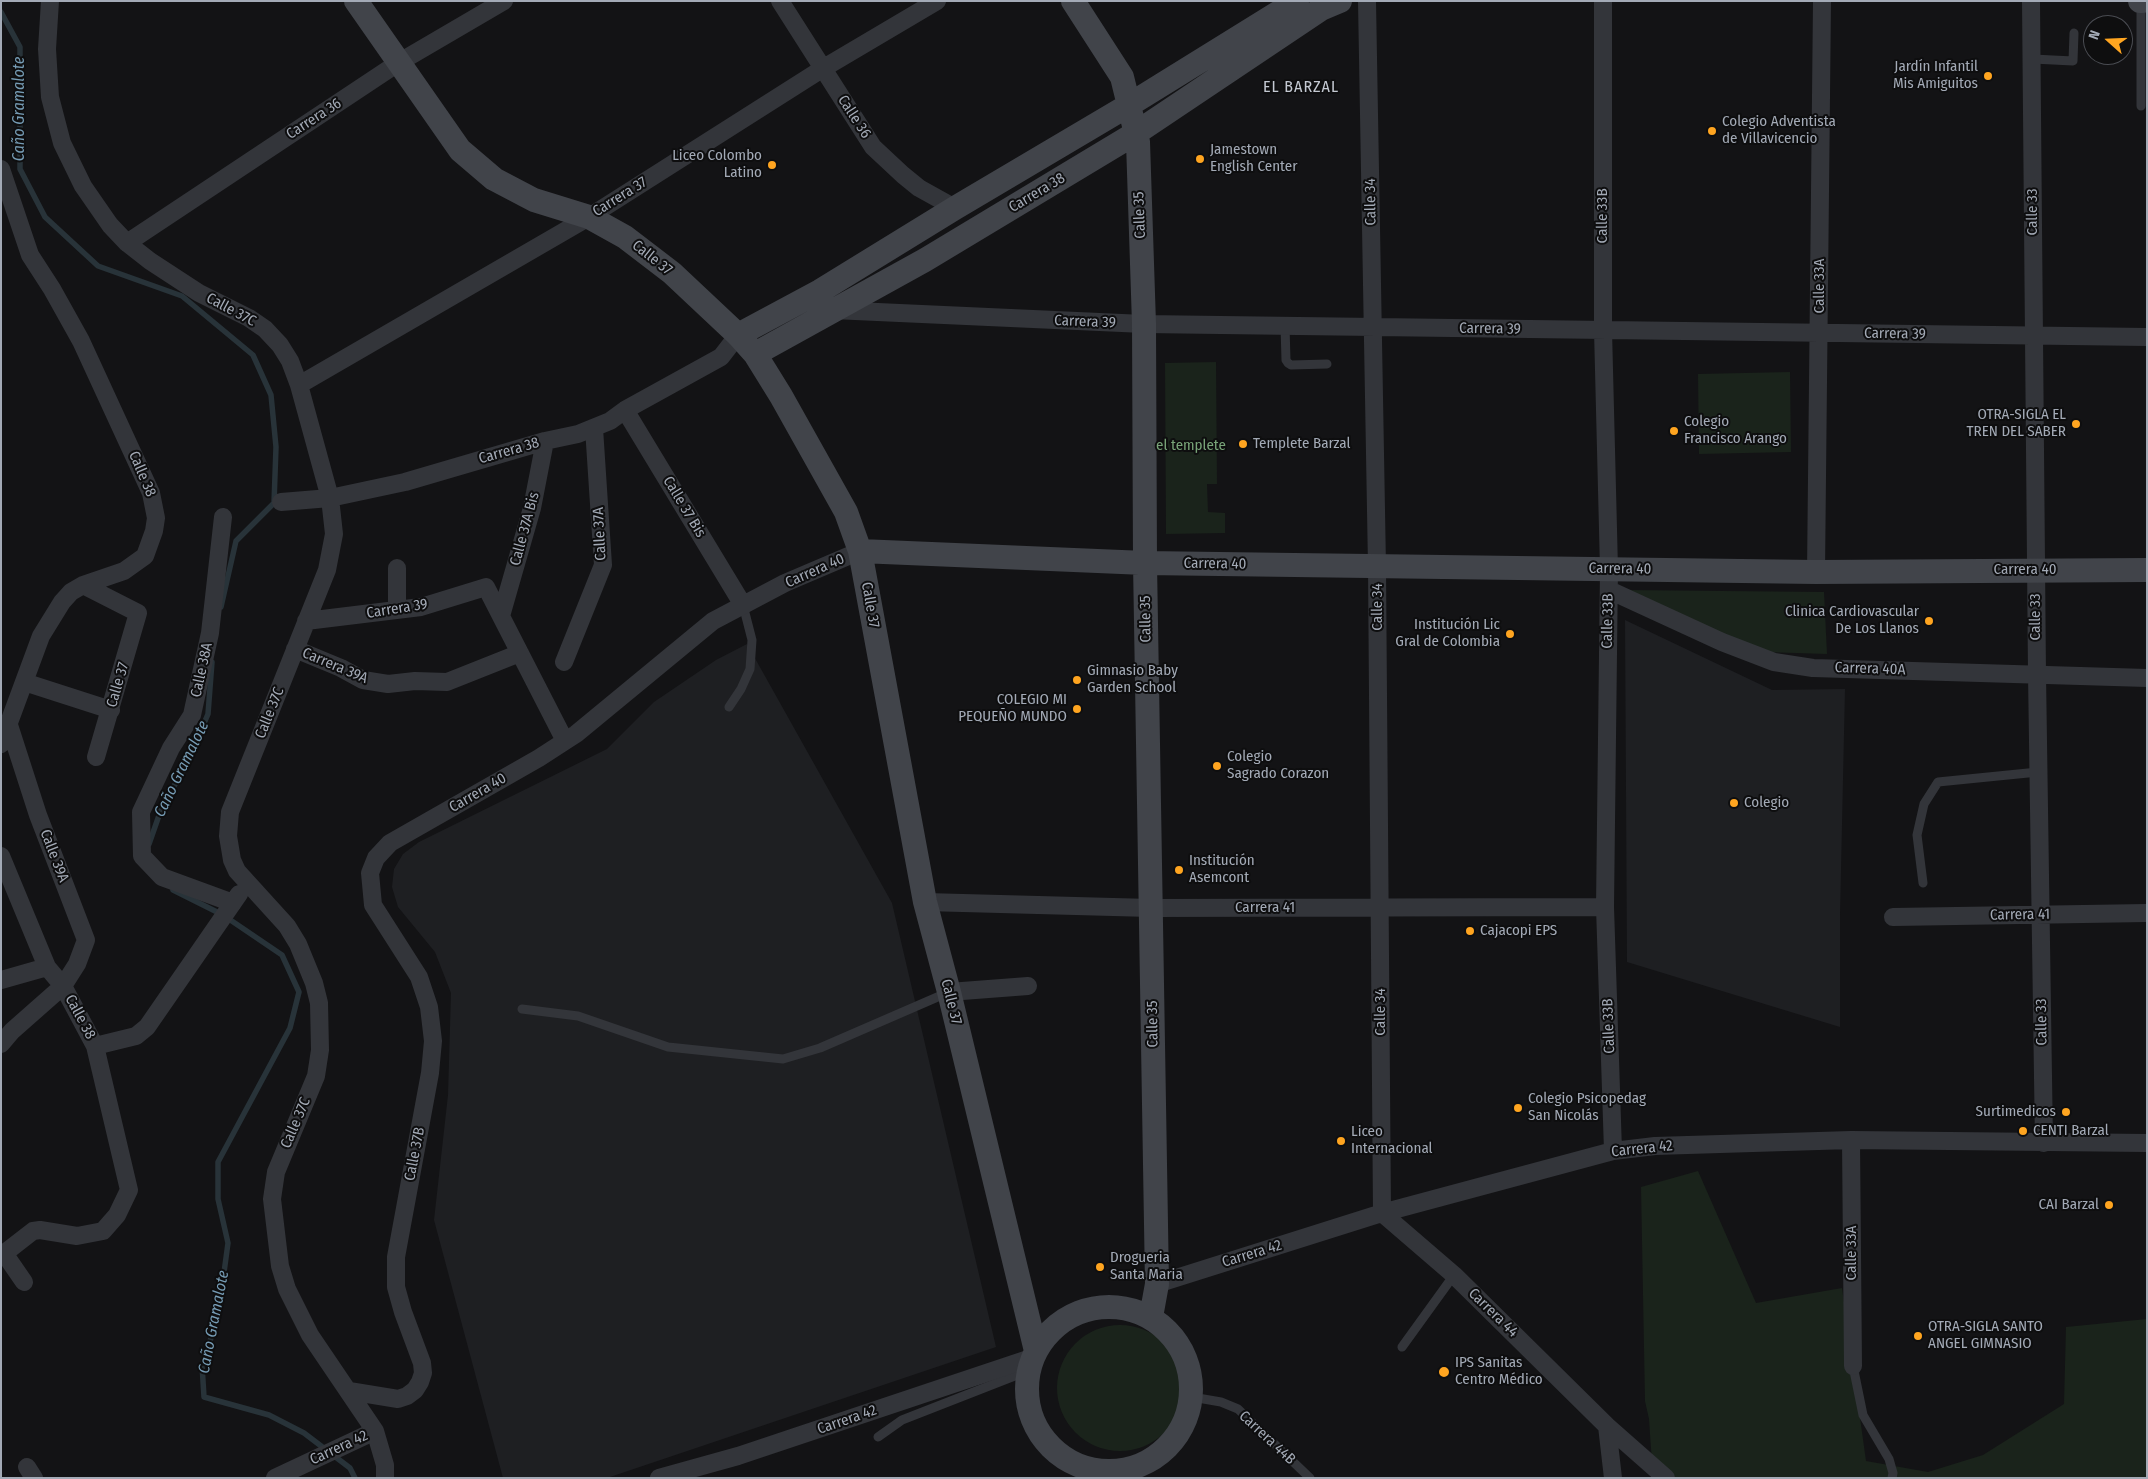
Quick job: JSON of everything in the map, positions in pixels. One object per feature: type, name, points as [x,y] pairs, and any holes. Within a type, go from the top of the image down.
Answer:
[{"type":"street","name":"Calle 37","points":[[356,1],[460,150],[494,178],[534,200],[589,217],[625,237],[672,272],[738,335],[755,354],[781,396],[846,512],[860,551],[925,902],[949,992],[1033,1359]]},
{"type":"street","name":"Carrera 36","points":[[127,243],[398,63],[504,1]]},
{"type":"street","name":"Calle 36","points":[[780,1],[873,147],[887,162],[919,188],[955,208]]},
{"type":"street","name":"Carrera 37","points":[[299,384],[589,217],[822,69],[937,1]]},
{"type":"street","name":"Calle 35","points":[[1073,1],[1122,77],[1138,142],[1144,324],[1145,563],[1157,1284],[1151,1318]]},
{"type":"street","name":"Carrera 38","points":[[282,502],[330,498],[405,482],[545,440],[578,434],[610,421],[625,410],[721,357],[738,335],[820,292],[1297,1]]},
{"type":"street","name":"Carrera 38","points":[[721,357],[755,354],[925,260],[1136,133],[1321,9],[1340,1]]},
{"type":"street","name":"Calle 34","points":[[1367,1],[1377,566],[1382,1213]]},
{"type":"street","name":"Calle 33B","points":[[1603,1],[1603,330],[1609,580],[1605,907],[1613,1151]]},
{"type":"street","name":"Calle 33A","points":[[1816,572],[1822,1]]},
{"type":"street","name":"Calle 33","points":[[2031,1],[2033,60],[2033,336],[2044,1143]]},
{"type":"street","name":"Calle 37C","points":[[52,2],[47,49],[50,97],[62,143],[72,165],[96,206],[127,243],[174,278],[265,329],[280,344],[290,361],[299,384],[330,498],[334,534],[327,570],[230,812],[228,836],[229,848],[237,871],[287,926],[298,944],[314,983],[319,1003],[320,1050],[316,1076],[276,1172],[272,1199],[273,1223],[280,1266],[294,1305],[323,1356],[375,1431],[385,1465],[385,1478]]},
{"type":"street","name":"Calle 38","points":[[1,169],[30,255],[52,289],[81,341],[152,492],[155,505],[154,532],[145,556],[124,571],[83,585],[71,592],[41,636],[1,744]]},
{"type":"street","points":[[820,292],[834,312]]},
{"type":"street","name":"Carrera 39","points":[[834,312],[1144,324],[2147,337]]},
{"type":"street","name":"Calle 37 Bis","points":[[625,410],[743,605]]},
{"type":"street","name":"Calle 37A","points":[[564,662],[603,565],[594,428]]},
{"type":"street","name":"Calle 37A Bis","points":[[501,616],[532,508],[545,440]]},
{"type":"street","name":"Calle 38A","points":[[223,517],[210,633],[192,715],[171,748],[140,812],[142,856],[162,877],[231,906]]},
{"type":"street","name":"Carrera 40","points":[[376,858],[390,843],[539,758],[565,741],[713,621],[786,583],[860,551],[1145,563],[1377,566],[1609,580],[1816,572],[2147,570]]},
{"type":"street","points":[[396,610],[397,568]]},
{"type":"street","name":"Carrera 40A","points":[[1609,580],[1722,642],[1774,662],[1813,668],[2147,678]]},
{"type":"street","name":"Calle 37","points":[[83,585],[138,613],[96,757]]},
{"type":"street","name":"Carrera 39","points":[[306,621],[421,607],[486,587],[501,616]]},
{"type":"street","points":[[501,616],[565,741]]},
{"type":"street","name":"Carrera 39A","points":[[295,649],[341,668],[363,680],[388,684],[415,681],[447,682],[520,653]]},
{"type":"street","points":[[24,682],[111,710]]},
{"type":"street","name":"Calle 39A","points":[[8,722],[38,815],[86,940],[77,964],[63,986]]},
{"type":"street","name":"Calle 38","points":[[1,856],[47,967],[63,986],[95,1046],[129,1190],[117,1215],[103,1231],[76,1236],[40,1230],[33,1232],[3,1254]]},
{"type":"street","name":"Calle 37B","points":[[349,1391],[398,1399],[407,1396],[415,1390],[423,1372],[422,1363],[396,1288],[396,1257],[430,1073],[433,1041],[429,1008],[419,977],[373,905],[370,873],[376,858]]},
{"type":"street","points":[[95,1046],[136,1036],[147,1027],[247,883]]},
{"type":"street","name":"Carrera 41","points":[[925,902],[1151,908],[1380,909],[1605,907]]},
{"type":"street","name":"Carrera 41","points":[[1893,916],[2147,913]]},
{"type":"street","points":[[1,980],[47,967]]},
{"type":"street","points":[[1,1044],[12,1031],[63,986]]},
{"type":"street","points":[[949,992],[1028,986]]},
{"type":"street","name":"Calle 33A","points":[[1851,1140],[1852,1366]]},
{"type":"street","name":"Carrera 42","points":[[1157,1284],[1382,1213],[1613,1151],[1655,1146],[1851,1140],[2147,1143]]},
{"type":"street","name":"Carrera 44","points":[[1382,1213],[1454,1275],[1608,1426],[1666,1478]]},
{"type":"street","points":[[3,1254],[24,1282]]},
{"type":"street","points":[[1115,1306],[1128,1308],[1151,1318],[1171,1334],[1184,1355],[1189,1368],[1192,1397],[1185,1421],[1171,1444],[1150,1461],[1126,1474],[1084,1468],[1060,1455],[1041,1436],[1030,1411],[1028,1397],[1033,1359],[1047,1333],[1066,1319],[1090,1309],[1115,1306]]},
{"type":"street","name":"Carrera 42","points":[[658,1478],[738,1456],[1033,1359]]},
{"type":"street","points":[[1608,1426],[1613,1478]]},
{"type":"street","name":"Carrera 42","points":[[275,1478],[375,1431]]},
{"type":"lane","points":[[2141,1],[2141,106]]},
{"type":"lane","points":[[2033,60],[2073,61],[2074,33]]},
{"type":"lane","points":[[1285,326],[1286,360],[1288,364],[1327,364]]},
{"type":"lane","points":[[730,707],[742,689],[750,669],[752,640],[743,605]]},
{"type":"lane","points":[[1923,883],[1917,835],[1924,804],[1938,782],[2038,772]]},
{"type":"lane","points":[[522,1009],[578,1016],[668,1047],[783,1059],[820,1048],[949,992]]},
{"type":"lane","points":[[1402,1347],[1454,1275]]},
{"type":"lane","points":[[878,1437],[902,1420],[1033,1359]]},
{"type":"lane","points":[[1852,1366],[1863,1415],[1889,1459],[1893,1473],[1892,1478]]},
{"type":"lane","name":"Carrera 44B","points":[[1192,1397],[1221,1402],[1238,1409],[1310,1478]]},
{"type":"shaded area","name":"Colegio","points":[[1625,620],[1772,690],[1845,689],[1840,915],[1840,1027],[1627,962]]},
{"type":"shaded area","points":[[747,644],[892,903],[996,1347],[607,1478],[503,1478],[434,1220],[448,1095],[451,993],[435,952],[398,907],[392,887],[394,869],[403,854],[419,842],[607,749],[654,702],[716,660]]},
{"type":"green space","name":"el templete","points":[[1216,362],[1217,484],[1207,484],[1208,512],[1225,513],[1225,533],[1166,534],[1165,363]]},
{"type":"green space","points":[[1790,372],[1791,452],[1699,454],[1698,374]]},
{"type":"green space","points":[[1623,590],[1824,592],[1827,654],[1764,652]]},
{"type":"green space","points":[[1698,1171],[1756,1303],[1842,1288],[1866,1461],[1928,1472],[1983,1455],[2064,1404],[2066,1327],[2147,1319],[2147,1478],[1653,1478],[1649,1419],[1645,1401],[1641,1187]]},
{"type":"green space","points":[[1120,1325],[1144,1330],[1165,1343],[1178,1364],[1183,1388],[1178,1412],[1165,1433],[1144,1446],[1120,1451],[1096,1446],[1075,1433],[1062,1412],[1057,1388],[1062,1364],[1075,1343],[1096,1330]]},
{"type":"waterway","name":"Caño Gramalote","points":[[1,12],[20,47],[20,169],[45,217],[98,266],[182,296],[253,355],[271,395],[276,447],[274,503],[236,541],[221,607]]},
{"type":"waterway","name":"Caño Gramalote","points":[[149,844],[163,804],[185,768],[208,714],[212,662]]},
{"type":"waterway","name":"Caño Gramalote","points":[[173,890],[223,915],[282,955],[299,992],[290,1028],[218,1162],[218,1199],[228,1243],[218,1317],[202,1365],[204,1397],[269,1415],[304,1433],[350,1468],[355,1478]]},
{"type":"place","name":"Jardín Infantil Mis Amiguitos","points":[[1988,76]]},
{"type":"place","name":"Colegio Adventista de Villavicencio","points":[[1712,131]]},
{"type":"place","name":"Jamestown English Center","points":[[1200,159]]},
{"type":"place","name":"Liceo Colombo Latino","points":[[772,165]]},
{"type":"place","name":"OTRA-SIGLA EL TREN DEL SABER","points":[[2076,424]]},
{"type":"place","name":"Colegio Francisco Arango","points":[[1674,431]]},
{"type":"place","name":"Templete Barzal","points":[[1243,444]]},
{"type":"place","name":"Clinica Cardiovascular De Los Llanos","points":[[1929,621]]},
{"type":"place","name":"Institución Lic Gral de Colombia","points":[[1510,634]]},
{"type":"place","name":"Gimnasio Baby Garden School","points":[[1077,680]]},
{"type":"place","name":"COLEGIO MI PEQUEÑO MUNDO","points":[[1077,709]]},
{"type":"place","name":"Colegio Sagrado Corazon","points":[[1217,766]]},
{"type":"place","name":"Colegio","points":[[1734,803]]},
{"type":"place","name":"Institución Asemcont","points":[[1179,870]]},
{"type":"place","name":"Cajacopi EPS","points":[[1470,931]]},
{"type":"place","name":"Colegio Psicopedag San Nicolás","points":[[1518,1108]]},
{"type":"place","name":"Surtimedicos","points":[[2066,1112]]},
{"type":"place","name":"CENTI Barzal","points":[[2023,1131]]},
{"type":"place","name":"Liceo Internacional","points":[[1341,1141]]},
{"type":"place","name":"CAI Barzal","points":[[2109,1205]]},
{"type":"place","name":"Drogueria Santa Maria","points":[[1100,1267]]},
{"type":"place","name":"OTRA-SIGLA SANTO ANGEL GIMNASIO","points":[[1918,1336]]},
{"type":"place","name":"IPS Sanitas Centro Médico","points":[[1444,1372]]},
{"type":"district","name":"EL BARZAL","points":[[1301,88]]}]
